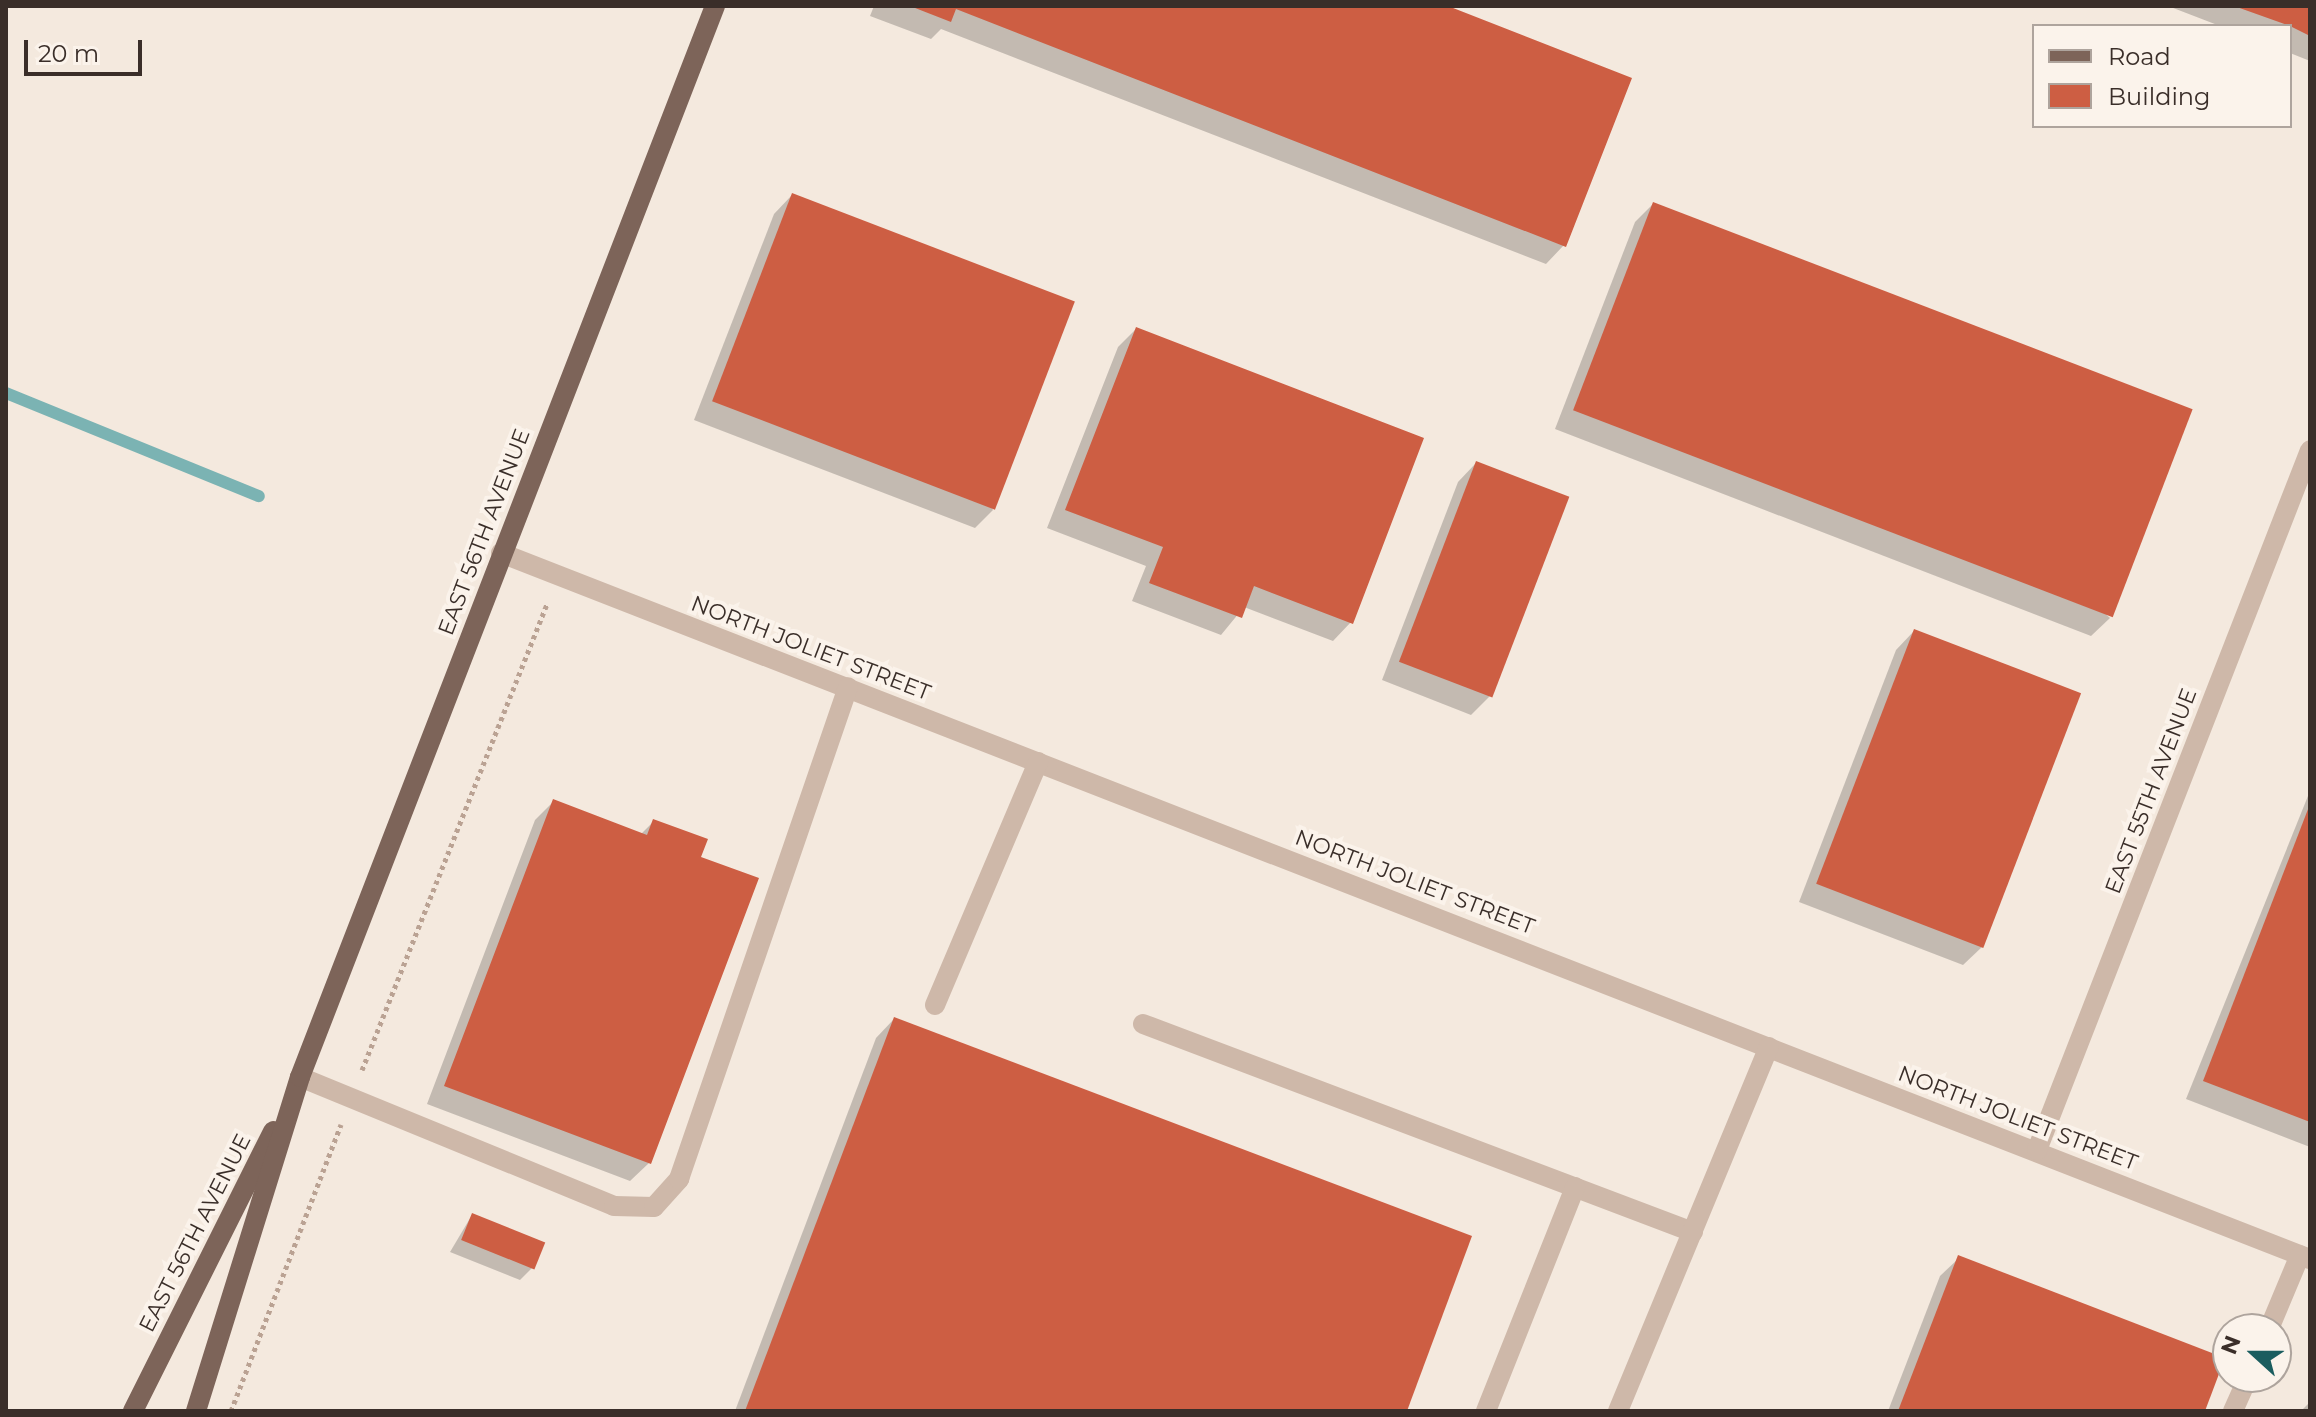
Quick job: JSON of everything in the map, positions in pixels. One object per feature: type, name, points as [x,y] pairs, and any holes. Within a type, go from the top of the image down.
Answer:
[{"type":"main road","name":"EAST 56TH AVENUE","points":[[196,1411],[300,1077],[715,6]]},
{"type":"main road","name":"EAST 56TH AVENUE","points":[[133,1411],[300,1077]]},
{"type":"street","name":"EAST 55TH AVENUE","points":[[2037,1150],[2310,450]]},
{"type":"street","name":"NORTH JOLIET STREET","points":[[501,553],[2305,1257]]},
{"type":"street","points":[[300,1077],[353,1096],[614,1206],[654,1207],[679,1179],[848,687]]},
{"type":"street","points":[[935,1005],[1038,762]]},
{"type":"street","points":[[1143,1024],[1693,1232]]},
{"type":"street","points":[[1618,1411],[1769,1047]]},
{"type":"street","points":[[1486,1411],[1575,1187]]},
{"type":"street","points":[[2277,1313],[2305,1257]]},
{"type":"path","points":[[231,1411],[559,575]]},
{"type":"building","points":[[910,6],[1448,6],[1632,78],[1566,247],[956,9],[951,22]]},
{"type":"building","points":[[2234,6],[2310,6],[2310,36],[2292,27],[2292,24]]},
{"type":"building","points":[[792,193],[1075,302],[995,510],[712,401]]},
{"type":"building","points":[[1653,202],[2193,409],[2113,617],[1573,410]]},
{"type":"building","points":[[1136,327],[1424,438],[1353,624],[1254,586],[1242,618],[1149,583],[1163,547],[1065,510]]},
{"type":"building","points":[[1476,461],[1569,497],[1492,698],[1399,662]]},
{"type":"building","points":[[1914,629],[2081,693],[1983,948],[1816,884]]},
{"type":"building","points":[[553,799],[647,835],[653,819],[708,839],[701,857],[759,878],[651,1164],[444,1086]]},
{"type":"building","points":[[2310,804],[2310,1122],[2203,1081]]},
{"type":"building","points":[[894,1017],[1472,1236],[1407,1411],[745,1411]]},
{"type":"building","points":[[472,1213],[545,1243],[534,1269],[461,1240]]},
{"type":"building","points":[[1958,1255],[2212,1353],[2212,1392],[2205,1411],[1898,1411]]},
{"type":"waterway","points":[[6,393],[259,496]]}]
